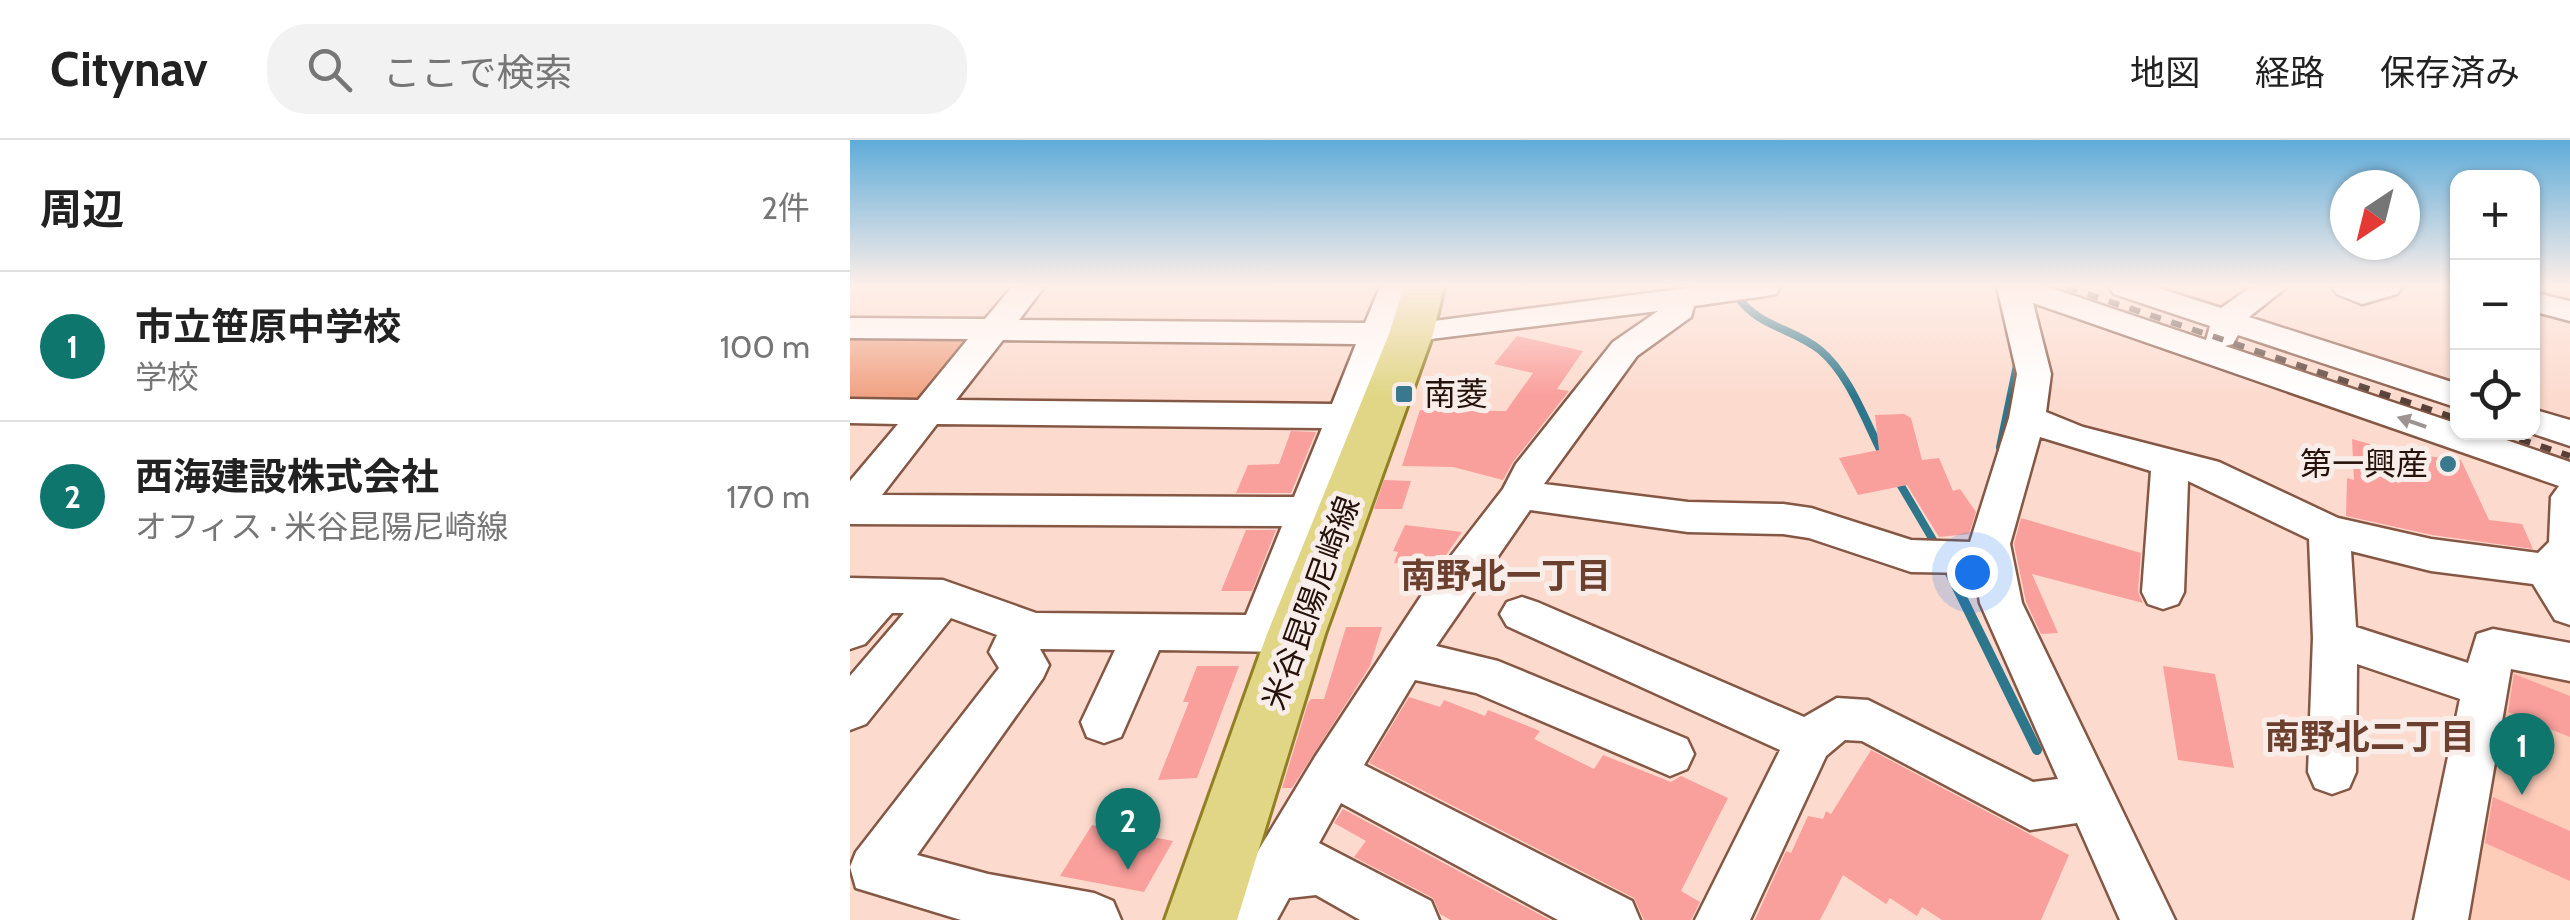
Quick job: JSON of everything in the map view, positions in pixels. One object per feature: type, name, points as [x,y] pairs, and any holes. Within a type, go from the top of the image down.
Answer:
[{"type":"main road","name":"米谷昆陽尼崎線","points":[[1200,920],[1278,634],[1397,323]]},
{"type":"street","points":[[850,509],[999,323]]},
{"type":"street","points":[[850,328],[994,329],[1114,323]]},
{"type":"street","points":[[850,509],[1327,513],[1347,416],[1395,323]]},
{"type":"street","points":[[1242,920],[1254,908],[1404,659],[1464,568],[1520,495],[1529,474],[1596,382],[1625,349],[1661,323]]},
{"type":"street","points":[[2024,323],[2034,374],[2027,418],[1992,530],[1992,558],[2001,603],[2148,920]]},
{"type":"street","points":[[2124,323],[2570,476]]},
{"type":"street","points":[[2212,353],[2228,323]]},
{"type":"street","points":[[2250,323],[2450,393]]},
{"type":"street","points":[[850,411],[1347,416]]},
{"type":"street","points":[[2027,418],[2073,437],[2206,472],[2329,531],[2431,554],[2546,570],[2570,608]]},
{"type":"street","points":[[2540,423],[2570,433]]},
{"type":"street","points":[[2164,592],[2170,464]]},
{"type":"street","points":[[1520,495],[1688,517],[1783,519],[1811,523],[1911,556],[1992,558]]},
{"type":"street","points":[[2546,570],[2569,548],[2570,496]]},
{"type":"street","points":[[2329,531],[2342,760]]},
{"type":"street","points":[[850,631],[866,595],[944,597],[1035,631],[1278,634]]},
{"type":"street","points":[[850,710],[944,597]]},
{"type":"street","points":[[1522,614],[1808,741]]},
{"type":"street","points":[[1022,628],[1011,652],[1027,665],[875,870],[988,901],[1094,920]]},
{"type":"street","points":[[1104,722],[1145,632]]},
{"type":"street","points":[[2335,638],[2482,688]]},
{"type":"street","points":[[2441,920],[2492,647],[2570,662]]},
{"type":"street","points":[[1404,659],[1482,674],[1670,754]]},
{"type":"street","points":[[1722,920],[1808,741],[1837,719],[1868,721],[2030,806],[2089,798]]},
{"type":"street","points":[[1332,773],[1614,920]]},
{"type":"street","points":[[1274,873],[1321,868],[1412,920]]},
{"type":"shaded area","points":[[850,334],[975,335],[925,402],[850,407]]},
{"type":"shaded area","points":[[2497,654],[2570,671],[2570,920],[2453,920]]},
{"type":"building","points":[[1517,336],[1583,351],[1557,389],[1569,391],[1503,480],[1453,467],[1402,466],[1420,410],[1506,411],[1533,373],[1494,364]]},
{"type":"building","points":[[1904,414],[1911,418],[1922,460],[1939,458],[1953,491],[1960,489],[1976,512],[1969,534],[1939,537],[1907,485],[1858,495],[1839,458],[1879,450],[1875,415]]},
{"type":"building","points":[[1291,431],[1316,432],[1291,493],[1236,493],[1248,465],[1279,464]]},
{"type":"building","points":[[2352,439],[2402,453],[2461,460],[2489,520],[2522,524],[2533,549],[2432,535],[2346,516],[2347,478],[2354,480]]},
{"type":"building","points":[[1384,480],[1411,481],[1402,509],[1374,509]]},
{"type":"building","points":[[2021,518],[2141,553],[2138,592],[2143,603],[2032,574],[2058,633],[2041,634],[2026,602],[2014,544]]},
{"type":"building","points":[[1405,525],[1462,532],[1437,568],[1394,563],[1398,552],[1393,551]]},
{"type":"building","points":[[1246,530],[1276,530],[1252,591],[1221,591]]},
{"type":"building","points":[[1346,627],[1382,627],[1370,666],[1292,788],[1282,788],[1308,703],[1311,699],[1324,699]]},
{"type":"building","points":[[1197,666],[1239,666],[1197,778],[1158,780],[1189,702],[1183,702]]},
{"type":"building","points":[[2163,666],[2215,674],[2234,768],[2178,760]]},
{"type":"building","points":[[2514,674],[2570,696],[2570,737],[2508,712]]},
{"type":"building","points":[[1409,697],[1440,707],[1444,700],[1485,716],[1488,710],[1540,731],[1534,739],[1594,769],[1603,755],[1671,782],[1681,776],[1728,798],[1681,891],[1700,902],[1691,920],[1644,920],[1634,898],[1369,763]]},
{"type":"building","points":[[1871,750],[2069,855],[2041,920],[1942,920],[1922,907],[1917,916],[1890,898],[1886,904],[1843,875],[1820,920],[1755,920],[1786,851],[1791,853],[1808,816],[1823,819],[1826,811],[1831,814]]},
{"type":"building","points":[[2493,797],[2570,831],[2570,881],[2485,843]]},
{"type":"building","points":[[1343,809],[1550,920],[1451,920],[1440,914],[1433,898],[1354,857],[1366,841],[1334,823]]},
{"type":"building","points":[[1092,825],[1173,841],[1144,892],[1060,876]]},
{"type":"waterway","points":[[1770,323],[1810,343],[1831,360],[1849,386],[1884,457]]},
{"type":"waterway","points":[[2000,447],[2017,365]]},
{"type":"waterway","points":[[1897,479],[1936,545]]},
{"type":"waterway","points":[[1949,571],[2037,750]]},
{"type":"railway","points":[[2175,323],[2450,416]]},
{"type":"railway","points":[[2523,440],[2570,456]]},
{"type":"place","name":"南菱","points":[[1404,394]]},
{"type":"place","name":"第一興産","points":[[2448,464]]},
{"type":"place","name":"市立笹原中学校","points":[[2522,795]]},
{"type":"place","name":"西海建設株式会社","points":[[1128,870]]},
{"type":"district","name":"南野北一丁目","points":[[1506,576]]},
{"type":"district","name":"南野北二丁目","points":[[2370,737]]}]
